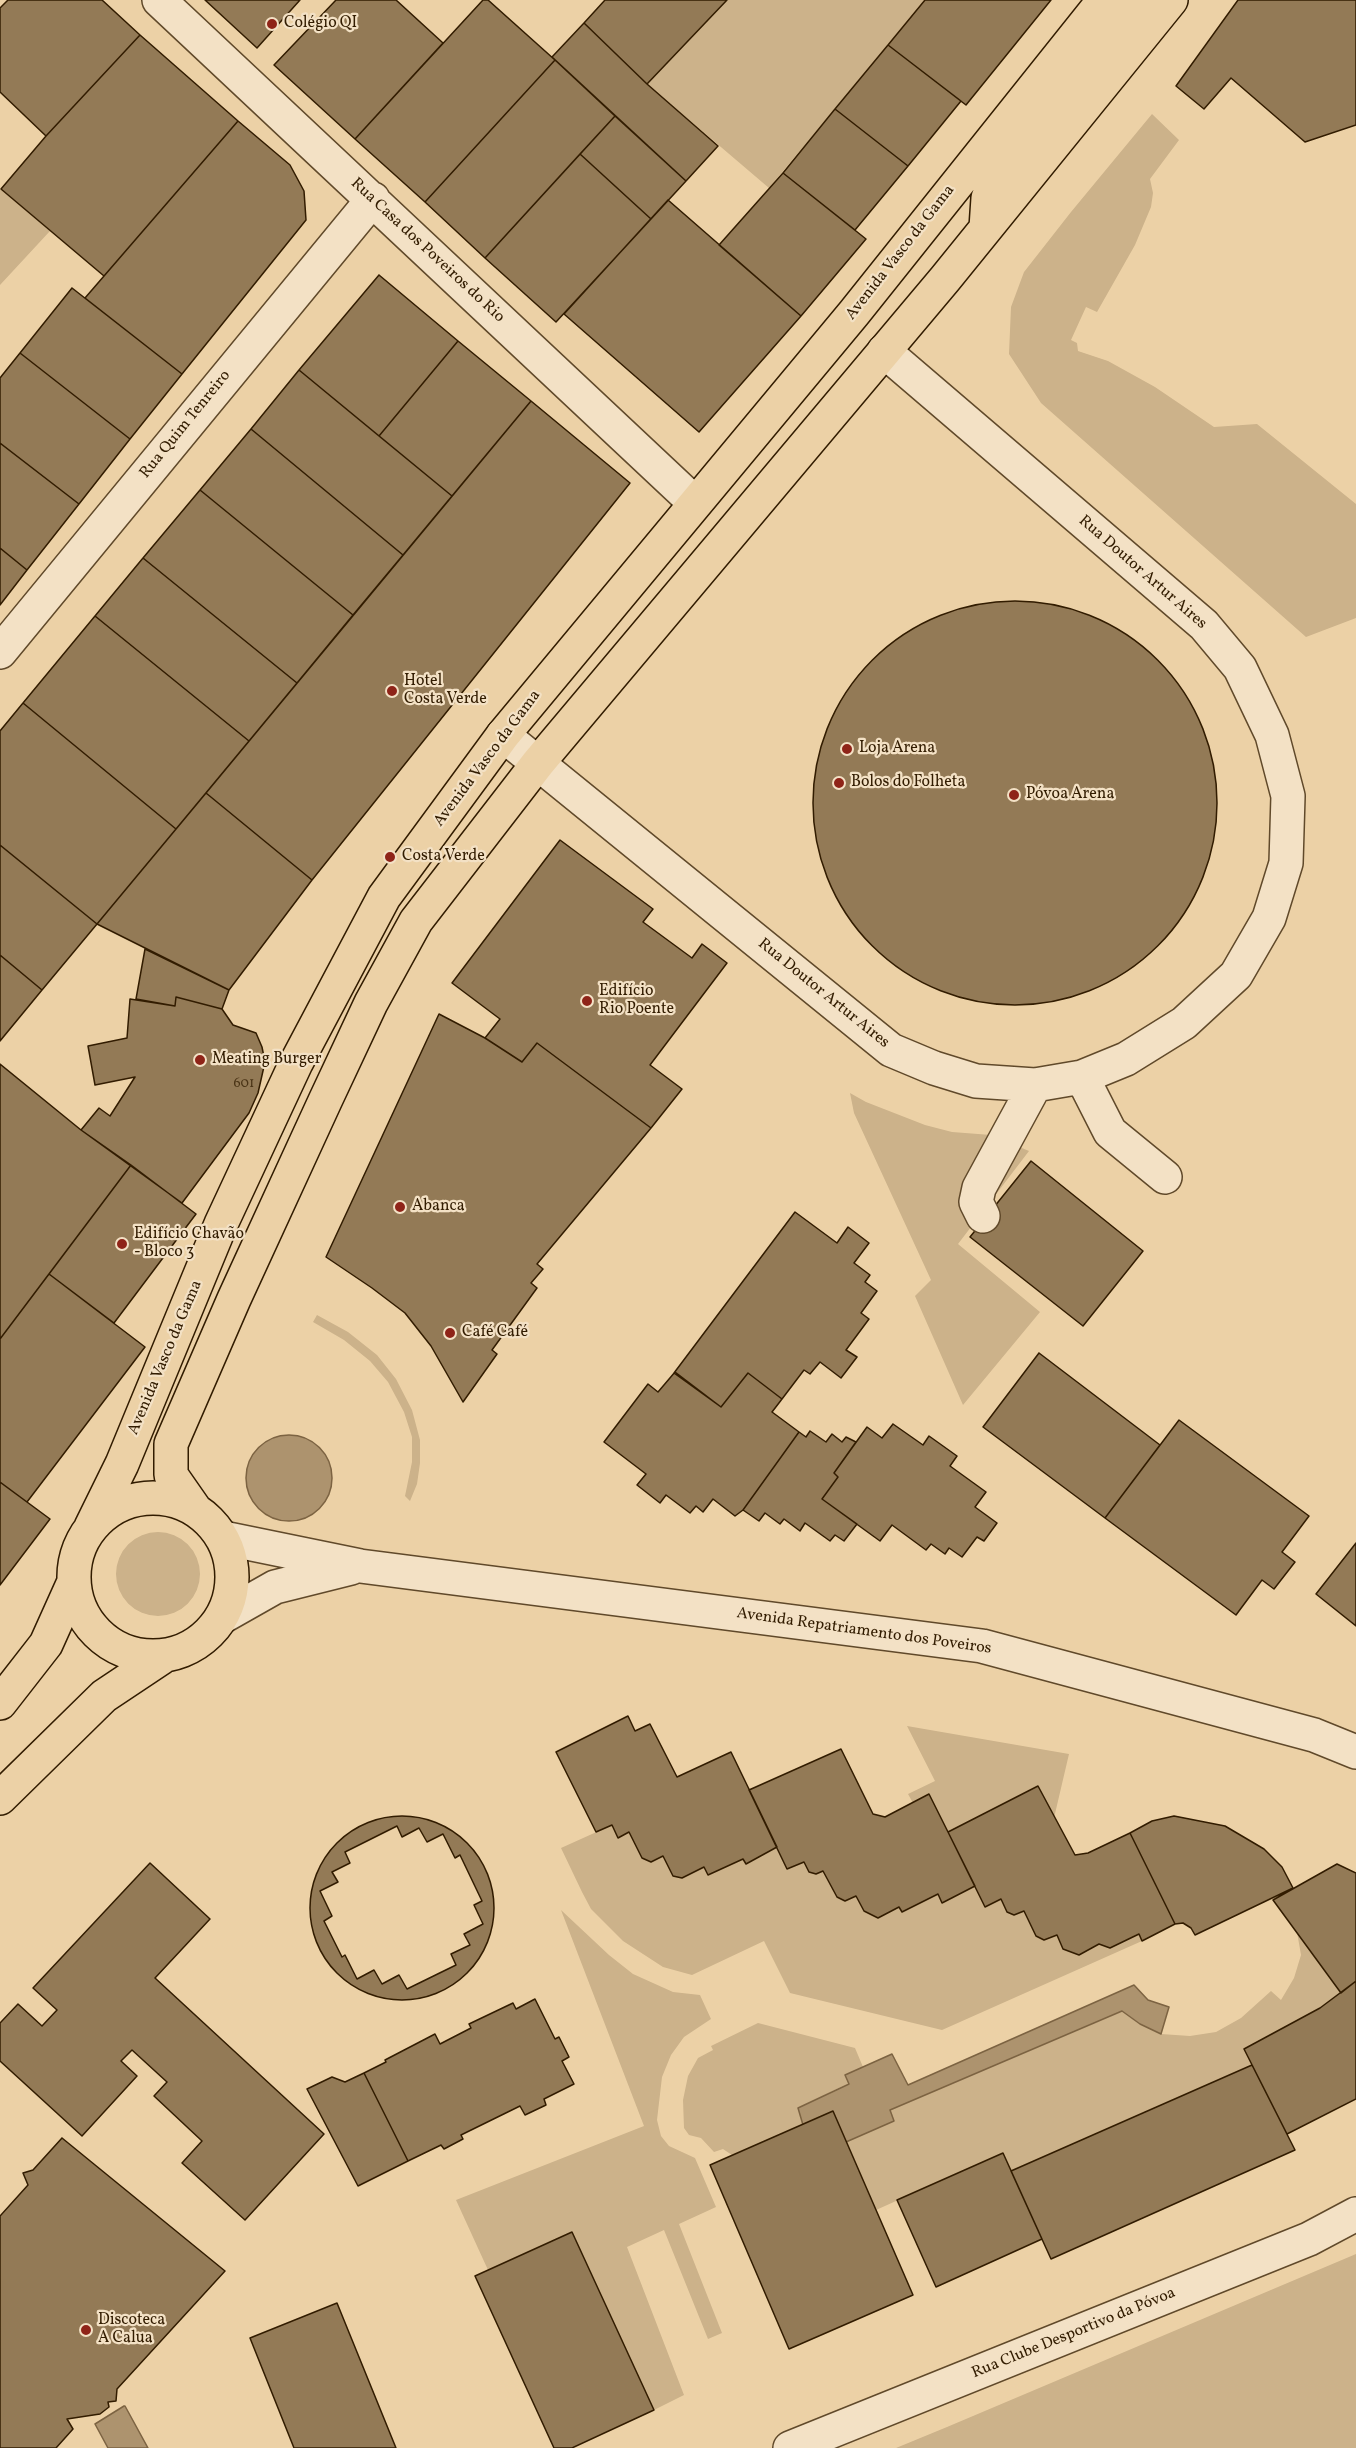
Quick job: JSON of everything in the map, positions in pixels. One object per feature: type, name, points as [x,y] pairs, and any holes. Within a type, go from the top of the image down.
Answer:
[{"type":"main road","name":"Avenida Vasco da Gama","points":[[91,1527],[122,1464],[221,1224],[296,1063],[384,897],[503,735],[854,313],[1104,0]]},
{"type":"main road","points":[[986,230],[988,198],[999,170],[1139,0]]},
{"type":"main road","points":[[194,1509],[171,1475],[171,1444],[320,1111],[371,1003],[416,921],[538,763],[986,230],[1171,0]]},
{"type":"main road","points":[[640,643],[650,603],[706,535],[710,525],[707,514],[695,503]]},
{"type":"main road","points":[[0,1798],[104,1696],[164,1656],[187,1649],[207,1636],[222,1617],[230,1598],[233,1578],[230,1557],[223,1538],[210,1522],[194,1509],[173,1500],[150,1498],[128,1502],[108,1512],[91,1527],[80,1544],[74,1564],[73,1584],[78,1604],[87,1623],[102,1638],[120,1650],[140,1656],[164,1656]]},
{"type":"main road","points":[[0,1703],[46,1644],[73,1584]]},
{"type":"street","name":"Rua Casa dos Poveiros do Rio","points":[[159,0],[695,503]]},
{"type":"street","name":"Rua Quim Tenreiro","points":[[0,652],[373,199]]},
{"type":"street","name":"Rua Doutor Artur Aires","points":[[503,735],[891,1050],[934,1068],[976,1081],[1035,1086],[1082,1077],[1126,1059],[1184,1023],[1236,975],[1269,918],[1286,863],[1288,796],[1272,735],[1240,668],[1204,625],[884,351]]},
{"type":"street","points":[[1082,1077],[1110,1132],[1165,1177]]},
{"type":"street","points":[[983,1216],[976,1202],[979,1188],[1035,1086]]},
{"type":"street","name":"Avenida Repatriamento dos Poveiros","points":[[223,1538],[360,1566],[982,1646],[1314,1735],[1356,1752]]},
{"type":"street","name":"Avenida Repatriamento dos Poveiros","points":[[222,1617],[274,1587],[360,1566]]},
{"type":"street","name":"Rua Clube Desportivo da Póvoa","points":[[790,2448],[1309,2239],[1356,2214]]},
{"type":"shaded area","points":[[727,0],[925,0],[769,188],[647,84]]},
{"type":"shaded area","points":[[1152,114],[1179,140],[1150,179],[1153,193],[1151,207],[1135,245],[1097,312],[1086,307],[1071,340],[1077,343],[1078,351],[1108,361],[1155,387],[1214,427],[1257,424],[1356,504],[1356,618],[1306,637],[1041,403],[1009,354],[1011,307],[1024,272]]},
{"type":"shaded area","points":[[0,190],[50,231],[0,285]]},
{"type":"shaded area","points":[[850,1093],[866,1102],[925,1125],[952,1132],[991,1135],[1029,1151],[958,1244],[1040,1312],[963,1405],[915,1296],[931,1280],[854,1113]]},
{"type":"shaded area","points":[[317,1315],[348,1332],[377,1355],[396,1379],[412,1410],[420,1440],[420,1463],[417,1484],[410,1501],[405,1496],[412,1462],[412,1437],[404,1412],[388,1382],[370,1361],[344,1340],[313,1322]]},
{"type":"shaded area","points":[[289,1435],[313,1442],[325,1454],[332,1478],[325,1502],[313,1514],[289,1521],[265,1514],[253,1502],[246,1478],[253,1454],[265,1442]]},
{"type":"shaded area","points":[[158,1532],[174,1535],[188,1544],[197,1558],[200,1574],[197,1590],[188,1604],[174,1613],[158,1616],[142,1613],[128,1604],[119,1590],[116,1574],[119,1558],[128,1544],[142,1535]]},
{"type":"shaded area","points":[[907,1726],[1069,1754],[1054,1818],[1038,1786],[948,1832],[913,1803],[908,1794],[935,1781]]},
{"type":"shaded area","points":[[612,1825],[618,1837],[629,1832],[651,1862],[663,1856],[673,1876],[682,1878],[704,1867],[709,1875],[743,1859],[747,1864],[777,1847],[787,1869],[804,1862],[809,1872],[823,1871],[837,1897],[845,1901],[856,1896],[864,1911],[878,1918],[899,1907],[903,1912],[938,1894],[942,1903],[975,1886],[985,1907],[1001,1899],[1007,1912],[1014,1915],[1024,1911],[1036,1936],[1044,1940],[1057,1935],[1063,1949],[1078,1955],[1099,1944],[1110,1948],[1139,1934],[1142,1941],[942,2030],[790,1993],[764,1941],[692,1975],[663,1967],[623,1941],[591,1909],[561,1848]]},
{"type":"shaded area","points":[[561,1910],[633,1974],[673,1992],[700,1995],[711,2019],[684,2037],[671,2055],[662,2077],[657,2120],[661,2136],[669,2146],[695,2158],[716,2207],[679,2224],[722,2333],[708,2339],[664,2230],[627,2247],[684,2395],[654,2410],[572,2232],[488,2270],[456,2200],[644,2126]]},
{"type":"shaded area","points":[[1297,1932],[1341,1993],[1320,2008],[1244,2049],[1252,2065],[1011,2171],[1003,2153],[876,2210],[846,2142],[894,2121],[890,2110],[1123,2011],[1140,2024],[1161,2034],[1190,2036],[1216,2032],[1241,2018],[1271,1991],[1281,2000],[1294,1978],[1301,1955]]},
{"type":"shaded area","points":[[1134,1985],[1148,2000],[1169,2007],[1161,2034],[1140,2024],[1122,2011],[890,2110],[894,2121],[846,2142],[803,2125],[798,2108],[849,2084],[845,2075],[892,2054],[908,2085]]},
{"type":"shaded area","points":[[758,2023],[855,2048],[863,2067],[845,2075],[849,2083],[798,2108],[803,2125],[732,2155],[723,2149],[714,2152],[701,2138],[689,2135],[684,2128],[683,2100],[688,2076],[698,2058],[713,2050],[711,2046]]},
{"type":"shaded area","points":[[1356,2254],[1356,2448],[896,2448],[947,2427]]},
{"type":"shaded area","points":[[124,2406],[148,2448],[108,2448],[95,2424]]},
{"type":"building","points":[[8,0],[102,0],[140,35],[46,136],[0,92],[0,8]]},
{"type":"building","points":[[205,0],[300,0],[257,48]]},
{"type":"building","points":[[336,0],[396,0],[443,43],[355,139],[274,65]]},
{"type":"building","points":[[483,0],[488,0],[555,60],[425,202],[355,139]]},
{"type":"building","points":[[605,0],[727,0],[647,84],[584,23]]},
{"type":"building","points":[[925,0],[1051,0],[966,105],[888,45]]},
{"type":"building","points":[[1238,0],[1356,0],[1356,125],[1305,142],[1231,78],[1204,109],[1176,86]]},
{"type":"building","points":[[584,23],[647,84],[718,146],[686,181],[552,57]]},
{"type":"building","points":[[140,35],[238,121],[104,276],[1,189],[46,136]]},
{"type":"building","points":[[888,45],[961,101],[908,166],[835,109]]},
{"type":"building","points":[[555,60],[615,116],[485,258],[425,202]]},
{"type":"building","points":[[835,109],[908,166],[855,230],[783,173]]},
{"type":"building","points":[[615,116],[686,181],[651,219],[580,154]]},
{"type":"building","points":[[238,121],[290,165],[304,191],[306,220],[182,374],[85,298]]},
{"type":"building","points":[[580,154],[651,219],[556,322],[485,258]]},
{"type":"building","points":[[783,173],[866,239],[801,316],[719,245]]},
{"type":"building","points":[[668,200],[801,316],[699,432],[564,314]]},
{"type":"building","points":[[379,275],[458,341],[379,436],[299,370]]},
{"type":"building","points":[[72,288],[182,374],[130,439],[20,353]]},
{"type":"building","points":[[458,341],[531,401],[452,496],[379,436]]},
{"type":"building","points":[[20,353],[130,439],[79,504],[0,443],[0,378]]},
{"type":"building","points":[[299,370],[452,496],[403,555],[251,429]]},
{"type":"building","points":[[531,401],[630,483],[312,880],[206,793]]},
{"type":"building","points":[[251,429],[403,555],[353,615],[200,490]]},
{"type":"building","points":[[0,443],[79,504],[27,570],[0,548]]},
{"type":"building","points":[[200,490],[353,615],[297,683],[143,558]]},
{"type":"building","points":[[0,548],[27,570],[0,605]]},
{"type":"building","points":[[143,558],[297,683],[249,741],[95,616]]},
{"type":"building","name":"Póvoa Arena","points":[[1015,601],[1054,605],[1092,616],[1127,635],[1158,660],[1183,691],[1202,726],[1213,764],[1217,803],[1213,842],[1202,880],[1183,915],[1158,946],[1127,971],[1092,990],[1054,1001],[1015,1005],[976,1001],[938,990],[903,971],[872,946],[847,915],[828,880],[817,842],[813,803],[817,764],[828,726],[847,691],[872,660],[903,635],[938,616],[976,605]]},
{"type":"building","points":[[95,616],[249,741],[176,829],[23,703]]},
{"type":"building","points":[[23,703],[176,829],[97,924],[0,845],[0,731]]},
{"type":"building","points":[[206,793],[312,880],[229,990],[97,924]]},
{"type":"building","name":"Edifício Rio Poente","points":[[560,840],[653,909],[643,922],[692,958],[702,944],[727,963],[650,1065],[682,1089],[651,1128],[537,1043],[522,1062],[485,1038],[500,1019],[452,983]]},
{"type":"building","points":[[0,845],[97,924],[42,990],[0,955]]},
{"type":"building","points":[[145,949],[229,990],[222,1009],[176,997],[175,1006],[136,999]]},
{"type":"building","points":[[0,955],[42,990],[0,1041]]},
{"type":"building","points":[[176,997],[222,1009],[233,1025],[256,1033],[265,1062],[258,1093],[249,1113],[182,1203],[81,1130],[99,1108],[110,1116],[135,1077],[95,1085],[88,1046],[127,1038],[130,999],[175,1006]]},
{"type":"building","points":[[439,1014],[485,1038],[522,1062],[537,1043],[651,1128],[537,1264],[543,1269],[531,1283],[537,1288],[492,1350],[497,1354],[463,1402],[431,1346],[405,1313],[326,1257]]},
{"type":"building","points":[[0,1064],[81,1130],[131,1165],[0,1339]]},
{"type":"building","points":[[1031,1161],[1143,1251],[1083,1326],[970,1237]]},
{"type":"building","name":"Edifício Chavão - Bloco 3","points":[[131,1165],[196,1214],[114,1323],[49,1274]]},
{"type":"building","points":[[795,1212],[837,1243],[848,1227],[869,1243],[854,1263],[870,1275],[865,1282],[877,1291],[861,1313],[869,1319],[846,1350],[857,1357],[841,1378],[820,1362],[810,1374],[804,1370],[782,1399],[748,1373],[721,1407],[674,1373]]},
{"type":"building","points":[[49,1274],[145,1347],[27,1502],[0,1482],[0,1339]]},
{"type":"building","points":[[1039,1353],[1160,1445],[1105,1518],[983,1427]]},
{"type":"building","points":[[675,1372],[721,1407],[748,1373],[782,1399],[772,1412],[799,1432],[743,1510],[735,1516],[713,1499],[703,1512],[696,1506],[690,1513],[666,1495],[660,1503],[637,1485],[646,1474],[604,1442],[648,1384],[658,1392]]},
{"type":"building","points":[[1179,1420],[1309,1516],[1282,1552],[1295,1562],[1274,1589],[1262,1580],[1236,1615],[1105,1518]]},
{"type":"building","points":[[893,1424],[923,1445],[929,1436],[957,1456],[950,1466],[986,1492],[975,1507],[997,1523],[984,1541],[977,1537],[962,1557],[949,1548],[945,1554],[931,1544],[926,1550],[892,1525],[880,1541],[822,1499],[838,1477],[834,1473],[867,1427],[882,1438]]},
{"type":"building","points":[[810,1431],[826,1442],[832,1434],[842,1442],[846,1437],[856,1442],[834,1473],[838,1477],[822,1499],[857,1524],[844,1541],[835,1535],[830,1541],[805,1523],[800,1531],[784,1519],[780,1524],[765,1513],[759,1521],[743,1510],[799,1432],[806,1437]]},
{"type":"building","points":[[0,1482],[50,1519],[0,1585]]},
{"type":"building","points":[[1356,1543],[1356,1626],[1316,1594]]},
{"type":"building","points":[[628,1716],[635,1731],[650,1724],[677,1777],[731,1752],[777,1847],[746,1864],[743,1859],[708,1875],[704,1867],[682,1878],[673,1876],[663,1856],[651,1862],[642,1858],[629,1832],[618,1838],[612,1825],[596,1832],[556,1752]]},
{"type":"building","points":[[841,1749],[873,1814],[885,1817],[929,1794],[975,1886],[942,1903],[938,1894],[902,1912],[899,1907],[878,1918],[864,1911],[856,1896],[845,1901],[837,1897],[823,1871],[816,1874],[809,1872],[804,1862],[787,1869],[749,1790]]},
{"type":"building","points":[[1038,1786],[1075,1855],[1088,1853],[1130,1833],[1175,1924],[1142,1941],[1139,1934],[1110,1948],[1099,1944],[1079,1955],[1063,1949],[1057,1935],[1044,1940],[1036,1936],[1024,1911],[1014,1915],[1007,1912],[1001,1899],[985,1907],[948,1832]]},
{"type":"building","points":[[402,1816],[437,1823],[453,1831],[467,1843],[479,1857],[487,1873],[494,1908],[487,1943],[479,1959],[467,1973],[453,1985],[437,1993],[402,2000],[367,1993],[351,1985],[337,1973],[325,1959],[317,1943],[310,1908],[317,1873],[325,1857],[337,1843],[351,1831],[367,1823]]},
{"type":"building","points":[[1174,1816],[1225,1826],[1264,1849],[1282,1867],[1293,1888],[1195,1935],[1191,1928],[1183,1923],[1175,1924],[1130,1833],[1152,1821]]},
{"type":"building","points":[[397,1826],[402,1837],[419,1828],[427,1842],[443,1834],[455,1858],[460,1855],[482,1901],[474,1905],[483,1924],[464,1934],[470,1945],[451,1954],[456,1965],[407,1989],[399,1975],[382,1984],[374,1970],[357,1979],[345,1955],[342,1957],[324,1921],[332,1916],[320,1891],[338,1882],[332,1872],[350,1863],[345,1852]]},
{"type":"building","points":[[150,1863],[210,1919],[155,1978],[324,2134],[245,2220],[182,2163],[202,2141],[154,2096],[167,2082],[132,2050],[121,2061],[137,2076],[82,2136],[0,2061],[0,2023],[18,2004],[42,2026],[57,2010],[33,1988]]},
{"type":"building","points":[[1337,1864],[1356,1873],[1356,1981],[1341,1993],[1273,1900]]},
{"type":"building","points":[[1356,1981],[1356,2099],[1287,2134],[1244,2049],[1320,2008]]},
{"type":"building","points":[[535,1999],[555,2039],[559,2037],[569,2057],[562,2061],[574,2084],[544,2099],[546,2105],[525,2115],[520,2106],[461,2135],[463,2139],[444,2149],[441,2145],[408,2161],[364,2073],[435,2034],[440,2044],[471,2028],[469,2024],[513,2003],[516,2009]]},
{"type":"building","points":[[1252,2065],[1295,2150],[1051,2259],[1011,2171]]},
{"type":"building","points":[[364,2073],[408,2161],[358,2186],[307,2089],[332,2077],[345,2082]]},
{"type":"building","points":[[833,2111],[913,2295],[789,2349],[710,2165]]},
{"type":"building","name":"Discoteca A Calua","points":[[62,2138],[225,2271],[117,2389],[116,2401],[108,2402],[109,2407],[100,2414],[67,2419],[73,2429],[56,2448],[0,2448],[0,2216],[28,2185],[23,2173],[33,2170]]},
{"type":"building","points":[[1003,2153],[1042,2239],[936,2287],[897,2200]]},
{"type":"building","points":[[572,2232],[654,2410],[572,2448],[554,2448],[475,2276]]},
{"type":"building","points":[[337,2303],[396,2448],[294,2448],[250,2338]]},
{"type":"place","name":"Colégio QI","points":[[272,24]]},
{"type":"place","name":"Hotel Costa Verde","points":[[392,691]]},
{"type":"place","name":"Loja Arena","points":[[847,749]]},
{"type":"place","name":"Bolos do Folheta","points":[[839,783]]},
{"type":"place","name":"Póvoa Arena","points":[[1014,795]]},
{"type":"place","name":"Costa Verde","points":[[390,857]]},
{"type":"place","name":"Edifício Rio Poente","points":[[587,1001]]},
{"type":"place","name":"Meating Burger","points":[[200,1060]]},
{"type":"place","name":"Abanca","points":[[400,1207]]},
{"type":"place","name":"Edifício Chavão - Bloco 3","points":[[122,1244]]},
{"type":"place","name":"Café Café","points":[[450,1333]]},
{"type":"place","name":"Discoteca A Calua","points":[[86,2330]]}]
